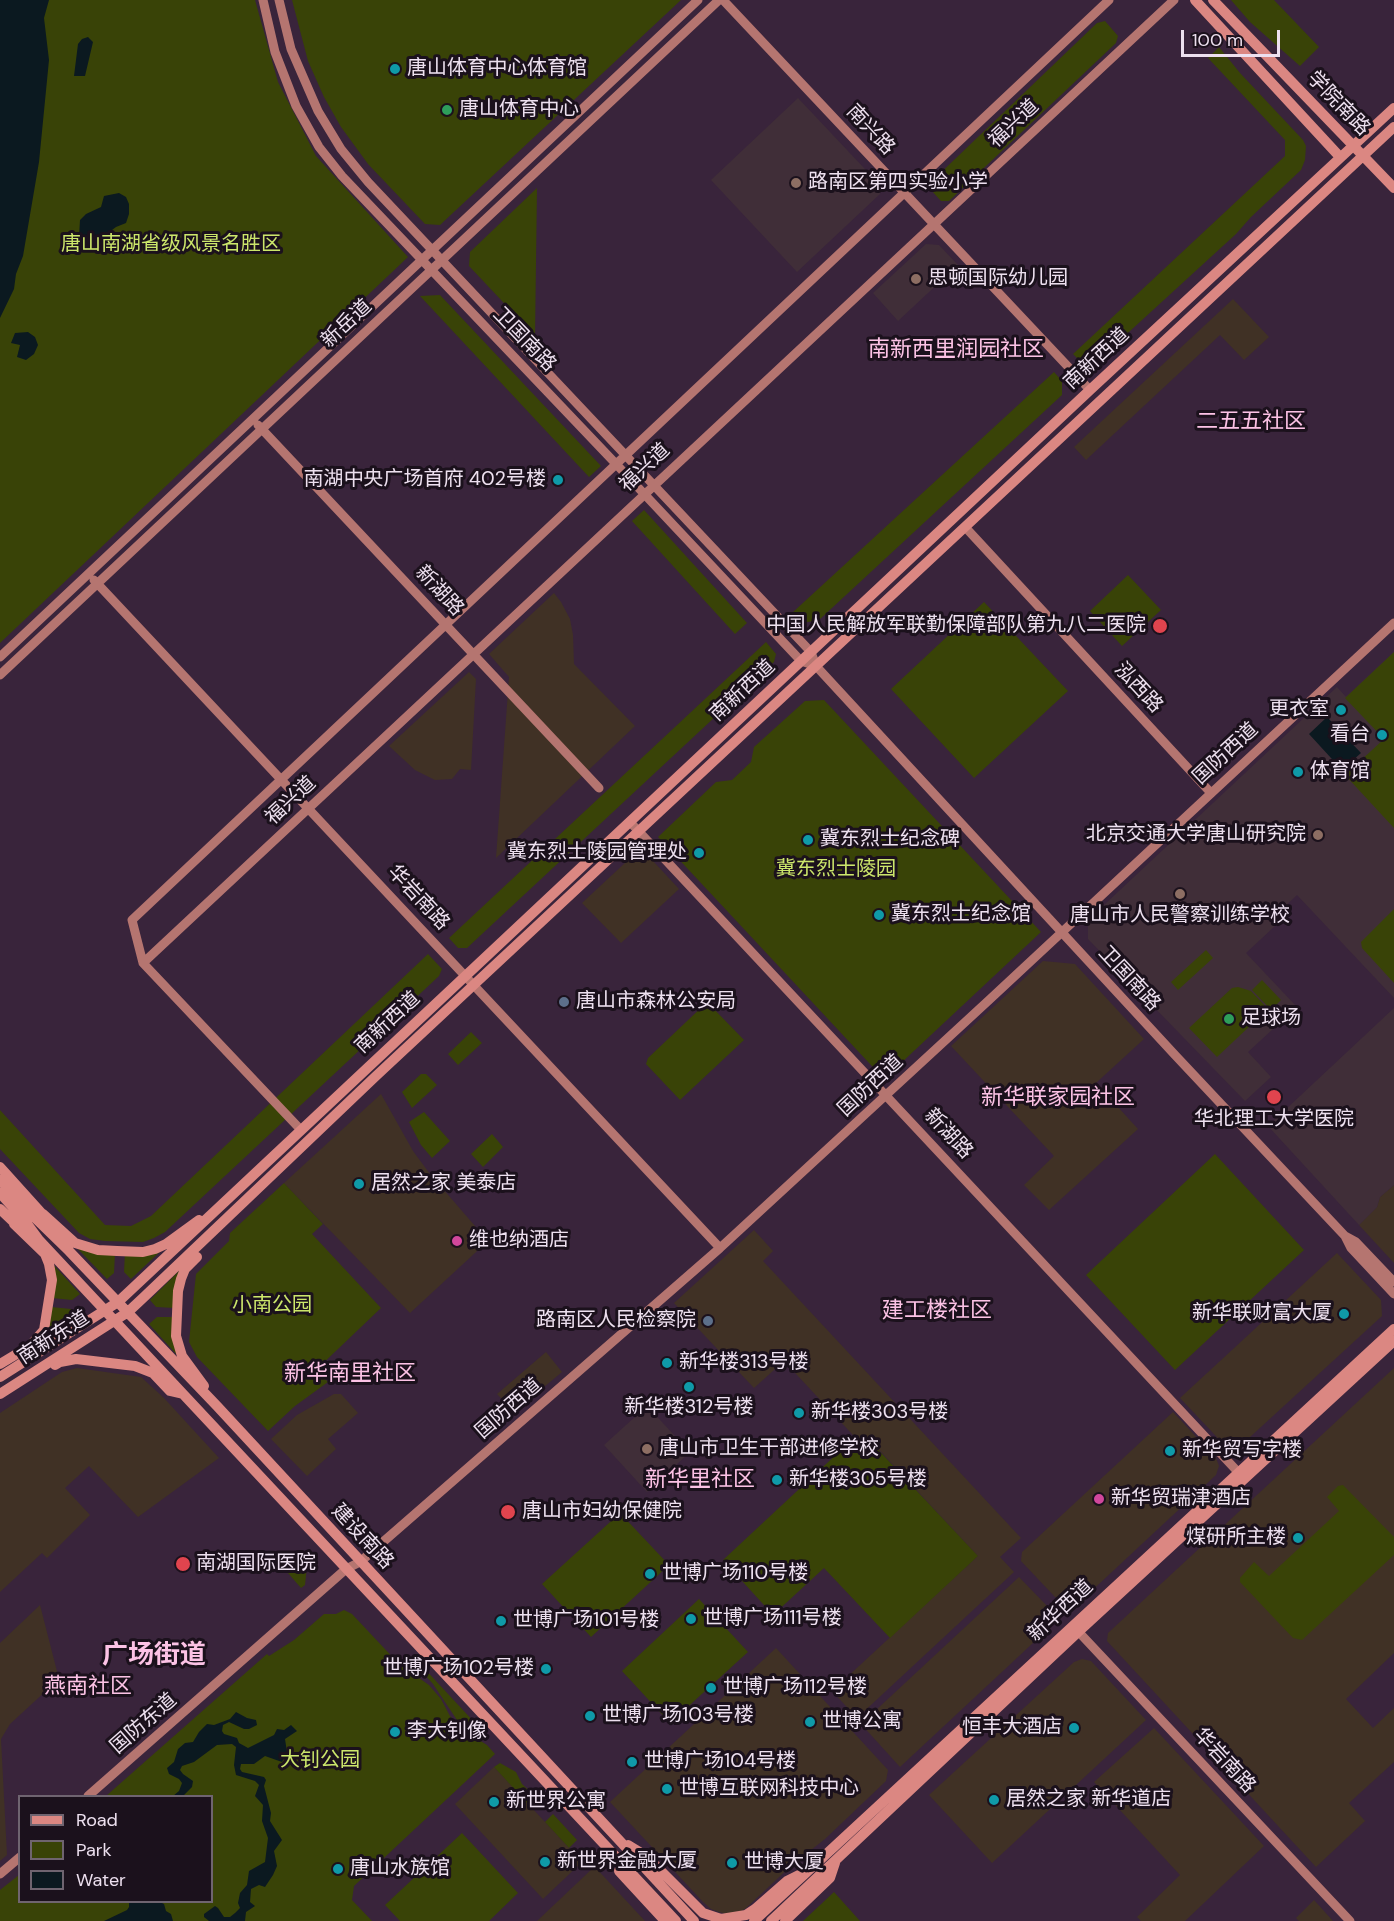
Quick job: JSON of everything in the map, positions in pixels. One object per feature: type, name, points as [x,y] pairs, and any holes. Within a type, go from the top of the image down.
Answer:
[{"type":"main road","name":"学院南路","points":[[1195,0],[1340,157],[1363,155]]},
{"type":"main road","name":"学院南路","points":[[1213,0],[1352,147],[1363,155],[1394,188]]},
{"type":"main road","name":"南新西道","points":[[118,1302],[1394,108]]},
{"type":"main road","name":"南新西道","points":[[128,1312],[475,984],[1394,127]]},
{"type":"main road","points":[[0,1167],[43,1214],[75,1243],[98,1250],[143,1252],[166,1244],[193,1222],[217,1209]]},
{"type":"main road","name":"建设南路","points":[[0,1180],[217,1406],[694,1921]]},
{"type":"main road","name":"建设南路","points":[[0,1193],[39,1240],[676,1921]]},
{"type":"main road","points":[[0,1209],[45,1254],[52,1280],[44,1330],[30,1346],[0,1364]]},
{"type":"main road","points":[[43,1214],[69,1251]]},
{"type":"main road","points":[[217,1406],[179,1350],[178,1291],[185,1269],[215,1240],[230,1216]]},
{"type":"main road","points":[[14,1224],[39,1240]]},
{"type":"main road","name":"南新东道","points":[[0,1377],[118,1302]]},
{"type":"main road","name":"南新东道","points":[[4,1391],[128,1312]]},
{"type":"main road","name":"新华西道","points":[[771,1921],[1238,1472],[1394,1329]]},
{"type":"main road","name":"新华西道","points":[[754,1921],[1394,1341]]},
{"type":"main road","points":[[4,1391],[38,1376],[60,1362],[76,1359],[143,1368],[153,1373],[170,1391],[183,1394]]},
{"type":"main road","points":[[594,1833],[609,1860],[665,1921]]},
{"type":"main road","points":[[618,1839],[646,1856],[703,1913],[721,1919],[746,1915],[755,1910],[787,1881],[810,1870]]},
{"type":"main road","points":[[785,1921],[830,1878],[836,1860]]},
{"type":"street","name":"卫国南路","points":[[263,0],[275,52],[287,85],[307,128],[342,176],[801,661],[816,666]]},
{"type":"street","name":"卫国南路","points":[[279,0],[291,48],[318,111],[329,131],[368,182],[434,249],[811,652],[816,666],[1345,1236],[1351,1248],[1394,1294]]},
{"type":"street","name":"新岳道","points":[[0,657],[698,0]]},
{"type":"street","name":"新岳道","points":[[0,675],[721,0]]},
{"type":"street","name":"南兴路","points":[[721,0],[1090,390]]},
{"type":"street","name":"福兴道","points":[[302,1130],[143,963],[132,920],[1109,0]]},
{"type":"street","name":"福兴道","points":[[143,963],[1174,0]]},
{"type":"street","name":"新湖路","points":[[253,419],[599,788]]},
{"type":"street","name":"泓西路","points":[[966,528],[1211,793]]},
{"type":"street","name":"华岩南路","points":[[89,573],[720,1248]]},
{"type":"street","name":"国防西道","points":[[360,1562],[720,1248],[1394,623]]},
{"type":"street","name":"新湖路","points":[[630,822],[1238,1472]]},
{"type":"street","name":"卫国南路","points":[[1345,1236],[1356,1242],[1394,1282]]},
{"type":"street","name":"国防东道","points":[[90,1795],[346,1569],[360,1562]]},
{"type":"street","name":"华岩南路","points":[[1076,1629],[1350,1921]]},
{"type":"street","points":[[0,1874],[18,1859]]},
{"type":"shaded area","name":"路南区第四实验小学","points":[[798,98],[880,185],[880,194],[797,272],[711,180]]},
{"type":"shaded area","name":"思顿国际幼儿园","points":[[926,244],[939,245],[958,265],[898,321],[873,293]]},
{"type":"shaded area","points":[[1233,299],[1269,337],[1244,360],[1220,335],[1086,460],[1074,447]]},
{"type":"shaded area","points":[[554,593],[570,619],[574,664],[635,726],[496,858],[509,677],[489,654]]},
{"type":"shaded area","points":[[1394,652],[1394,998],[1297,895],[1274,917],[1275,926],[1246,953],[1297,1007],[1248,1052],[1271,1077],[1245,1101],[1088,939],[1088,920],[1337,687],[1346,697]]},
{"type":"shaded area","points":[[469,672],[476,679],[471,770],[460,769],[452,779],[435,780],[415,770],[389,746]]},
{"type":"shaded area","points":[[641,848],[679,889],[621,943],[582,903]]},
{"type":"shaded area","points":[[1043,961],[1075,964],[1144,1039],[1096,1083],[1138,1129],[1049,1210],[1024,1185],[1054,1156],[951,1046]]},
{"type":"shaded area","points":[[1394,1008],[1394,1185],[1380,1197],[1377,1207],[1359,1225],[1268,1126]]},
{"type":"shaded area","points":[[381,1094],[413,1151],[488,1241],[410,1313],[284,1183]]},
{"type":"shaded area","points":[[1394,1185],[1394,1263],[1359,1225],[1377,1207],[1380,1197]]},
{"type":"shaded area","points":[[754,1230],[773,1251],[763,1261],[1021,1538],[1000,1557],[1014,1572],[857,1718],[832,1691],[978,1556],[872,1442],[865,1448],[784,1361],[754,1388],[674,1303]]},
{"type":"shaded area","points":[[1337,1253],[1381,1300],[1382,1316],[1237,1449],[1230,1451],[1180,1398]]},
{"type":"shaded area","points":[[546,1352],[562,1372],[514,1412],[497,1394]]},
{"type":"shaded area","points":[[77,1368],[141,1377],[164,1398],[219,1458],[138,1517],[89,1466],[65,1488],[90,1515],[47,1558],[42,1553],[0,1592],[0,1413],[62,1372]]},
{"type":"shaded area","points":[[1394,1368],[1394,1653],[1346,1699],[1373,1728],[1394,1708],[1394,1762],[1349,1803],[1365,1821],[1316,1867],[1107,1641],[1108,1633]]},
{"type":"shaded area","points":[[334,1394],[341,1394],[358,1413],[328,1439],[336,1449],[307,1476],[271,1439],[297,1415]]},
{"type":"shaded area","name":"唐山市卫生干部进修学校","points":[[647,1406],[690,1452],[647,1492],[604,1445]]},
{"type":"shaded area","points":[[1173,1412],[1216,1458],[1219,1466],[1216,1475],[1085,1597],[1072,1603],[1055,1597],[1021,1561],[1022,1552]]},
{"type":"shaded area","points":[[1019,1577],[1048,1607],[1052,1622],[1048,1629],[900,1767],[861,1724]]},
{"type":"shaded area","points":[[40,1605],[59,1679],[10,1724],[1,1739],[7,1855],[0,1861],[0,1643]]},
{"type":"shaded area","points":[[776,1648],[888,1770],[886,1781],[825,1839],[792,1865],[745,1909],[727,1914],[711,1909],[703,1902],[610,1802]]},
{"type":"shaded area","points":[[1082,1659],[1091,1661],[1146,1720],[992,1863],[929,1795],[1074,1662]]},
{"type":"shaded area","points":[[1154,1728],[1264,1846],[1185,1921],[1141,1921],[1137,1917],[1180,1875],[1094,1782]]},
{"type":"shaded area","points":[[494,1767],[582,1862],[543,1899],[455,1804]]},
{"type":"shaded area","points":[[594,1867],[645,1921],[537,1921]]},
{"type":"shaded area","points":[[1314,1900],[1333,1921],[1299,1921],[1296,1918]]},
{"type":"green space","name":"唐山南湖省级风景名胜区","points":[[0,0],[255,0],[278,82],[316,156],[408,257],[0,643]]},
{"type":"green space","name":"唐山体育中心","points":[[292,0],[681,0],[440,225],[425,224],[368,164],[341,127],[308,61]]},
{"type":"green space","points":[[1231,0],[1274,0],[1319,47],[1300,66],[1250,22]]},
{"type":"green space","points":[[1105,21],[1118,36],[1116,43],[949,201],[941,201],[931,190],[931,182],[1097,23]]},
{"type":"green space","points":[[1219,47],[1240,73],[1303,140],[1306,146],[1305,160],[1301,170],[1236,234],[1094,364],[1081,362],[1073,354],[1285,156],[1285,140],[1208,58]]},
{"type":"green space","points":[[537,188],[535,336],[469,266],[470,252]]},
{"type":"green space","points":[[440,295],[601,466],[589,477],[420,296]]},
{"type":"green space","points":[[1054,372],[1062,381],[1062,395],[819,620],[802,623],[792,613]]},
{"type":"green space","points":[[644,510],[747,623],[735,634],[632,521]]},
{"type":"green space","points":[[1128,575],[1161,610],[1122,646],[1090,611]]},
{"type":"green space","points":[[984,602],[1068,691],[974,778],[891,689]]},
{"type":"green space","points":[[766,642],[776,654],[774,662],[467,948],[458,948],[449,938]]},
{"type":"green space","points":[[1394,652],[1394,828],[1345,775],[1384,739],[1345,698]]},
{"type":"green space","name":"冀东烈士陵园","points":[[824,700],[1041,932],[884,1079],[658,837],[716,782],[732,780],[751,762],[754,747],[805,701]]},
{"type":"green space","points":[[1394,909],[1394,983],[1362,948],[1361,942]]},
{"type":"green space","points":[[1206,950],[1213,958],[1178,990],[1171,982]]},
{"type":"green space","points":[[428,954],[442,969],[439,976],[165,1232],[154,1238],[143,1242],[105,1241],[90,1239],[79,1233],[0,1149],[0,1110],[105,1225],[131,1226],[151,1216]]},
{"type":"green space","points":[[1262,980],[1281,1000],[1271,1010],[1252,990]]},
{"type":"green space","points":[[1238,987],[1251,991],[1268,1009],[1217,1057],[1189,1028],[1232,988]]},
{"type":"green space","points":[[705,1004],[710,1005],[744,1040],[680,1100],[646,1064],[648,1058]]},
{"type":"green space","points":[[471,1032],[482,1043],[458,1065],[448,1054]]},
{"type":"green space","points":[[421,1074],[426,1074],[437,1085],[412,1108],[402,1092]]},
{"type":"green space","points":[[424,1112],[450,1141],[432,1158],[421,1145],[409,1122]]},
{"type":"green space","points":[[492,1134],[503,1147],[483,1167],[471,1154]]},
{"type":"green space","points":[[1215,1154],[1304,1250],[1175,1370],[1086,1275]]},
{"type":"green space","name":"小南公园","points":[[284,1183],[323,1224],[312,1234],[381,1308],[316,1370],[328,1382],[295,1406],[268,1431],[197,1357],[189,1342],[196,1274],[229,1241],[230,1233]]},
{"type":"green space","points":[[74,1245],[115,1253],[114,1273],[107,1279]]},
{"type":"green space","points":[[165,1247],[131,1279],[124,1272],[125,1252]]},
{"type":"green space","points":[[50,1261],[80,1294],[72,1300],[52,1298]]},
{"type":"green space","points":[[181,1269],[175,1308],[156,1307],[150,1300]]},
{"type":"green space","points":[[51,1307],[71,1309],[78,1317],[41,1340]]},
{"type":"green space","points":[[157,1317],[175,1317],[177,1355],[149,1324]]},
{"type":"green space","points":[[855,1437],[865,1448],[871,1442],[978,1556],[890,1638],[824,1568],[773,1615],[723,1560]]},
{"type":"green space","points":[[1343,1485],[1394,1537],[1394,1555],[1302,1640],[1293,1638],[1240,1582],[1240,1578],[1254,1562],[1269,1576],[1339,1511],[1327,1497],[1338,1486]]},
{"type":"green space","points":[[620,1513],[669,1565],[591,1637],[542,1584]]},
{"type":"green space","points":[[294,1557],[304,1561],[307,1566],[305,1585],[301,1588],[281,1565]]},
{"type":"green space","points":[[699,1599],[748,1652],[670,1723],[622,1671]]},
{"type":"green space","name":"大钊公园","points":[[344,1610],[352,1614],[399,1664],[429,1685],[441,1699],[450,1716],[463,1730],[487,1745],[495,1754],[354,1886],[352,1900],[372,1921],[0,1921],[0,1890],[18,1876],[18,1903],[213,1903],[213,1795],[107,1795],[267,1654],[269,1656],[294,1640],[324,1614],[336,1614]]},
{"type":"green space","points":[[409,1658],[422,1666],[489,1738],[471,1731],[457,1720],[433,1684],[422,1672],[409,1665]]},
{"type":"green space","points":[[500,1763],[516,1772],[522,1784],[538,1799],[530,1806],[494,1767]]},
{"type":"green space","points":[[553,1814],[577,1840],[569,1848],[545,1822]]},
{"type":"green space","points":[[462,1833],[518,1893],[489,1921],[400,1921],[385,1905]]},
{"type":"green space","points":[[834,1892],[860,1921],[803,1921]]},
{"type":"water","points":[[0,0],[49,0],[44,18],[49,60],[39,162],[23,256],[16,274],[14,289],[0,318]]},
{"type":"water","points":[[88,37],[93,42],[85,76],[74,76],[78,44],[82,39]]},
{"type":"water","points":[[119,193],[126,197],[129,204],[126,223],[116,227],[91,246],[84,243],[79,237],[80,220],[86,214],[101,207],[104,196]]},
{"type":"water","points":[[28,332],[35,337],[38,345],[34,354],[26,360],[17,357],[20,345],[11,343],[15,333]]},
{"type":"water","points":[[1327,717],[1361,753],[1342,770],[1309,734]]},
{"type":"water","points":[[236,1712],[256,1720],[257,1725],[249,1729],[229,1722],[223,1725],[224,1734],[237,1738],[239,1743],[248,1748],[274,1735],[277,1729],[284,1730],[291,1725],[297,1731],[285,1739],[287,1752],[282,1762],[265,1756],[254,1764],[241,1764],[240,1769],[242,1772],[264,1777],[266,1780],[264,1786],[271,1813],[270,1821],[282,1840],[274,1851],[277,1866],[273,1875],[265,1887],[259,1885],[251,1889],[250,1902],[255,1906],[246,1912],[245,1921],[209,1921],[204,1914],[215,1906],[224,1917],[230,1917],[240,1908],[238,1903],[240,1893],[247,1885],[249,1871],[265,1862],[268,1838],[262,1821],[263,1805],[255,1796],[259,1785],[255,1781],[236,1775],[234,1765],[236,1747],[232,1744],[217,1745],[194,1762],[182,1766],[180,1770],[193,1781],[192,1787],[184,1795],[174,1795],[179,1791],[182,1783],[169,1774],[167,1768],[174,1762],[178,1749],[185,1743],[193,1742],[207,1724],[214,1725],[230,1719]]},
{"type":"water","points":[[129,1903],[162,1903],[166,1911],[171,1914],[173,1921],[104,1921],[129,1907]]},
{"type":"place","name":"唐山体育中心体育馆","points":[[395,69]]},
{"type":"place","name":"唐山体育中心","points":[[447,110]]},
{"type":"place","name":"路南区第四实验小学","points":[[796,183]]},
{"type":"place","name":"思顿国际幼儿园","points":[[916,279]]},
{"type":"place","name":"南湖中央广场首府 402号楼","points":[[558,480]]},
{"type":"place","name":"中国人民解放军联勤保障部队第九八二医院","points":[[1160,626]]},
{"type":"place","name":"更衣室","points":[[1341,710]]},
{"type":"place","name":"看台","points":[[1382,735]]},
{"type":"place","name":"体育馆","points":[[1298,772]]},
{"type":"place","name":"北京交通大学唐山研究院","points":[[1318,835]]},
{"type":"place","name":"冀东烈士纪念碑","points":[[808,840]]},
{"type":"place","name":"冀东烈士陵园管理处","points":[[699,853]]},
{"type":"place","name":"唐山市人民警察训练学校","points":[[1180,894]]},
{"type":"place","name":"冀东烈士纪念馆","points":[[879,915]]},
{"type":"place","name":"唐山市森林公安局","points":[[564,1002]]},
{"type":"place","name":"足球场","points":[[1229,1019]]},
{"type":"place","name":"华北理工大学医院","points":[[1274,1097]]},
{"type":"place","name":"居然之家 美泰店","points":[[359,1184]]},
{"type":"place","name":"维也纳酒店","points":[[457,1241]]},
{"type":"place","name":"新华联财富大厦","points":[[1344,1314]]},
{"type":"place","name":"路南区人民检察院","points":[[708,1321]]},
{"type":"place","name":"新华楼313号楼","points":[[667,1363]]},
{"type":"place","name":"新华楼312号楼","points":[[689,1387]]},
{"type":"place","name":"新华楼303号楼","points":[[799,1413]]},
{"type":"place","name":"唐山市卫生干部进修学校","points":[[647,1449]]},
{"type":"place","name":"新华贸写字楼","points":[[1170,1451]]},
{"type":"place","name":"新华楼305号楼","points":[[777,1480]]},
{"type":"place","name":"新华贸瑞津酒店","points":[[1099,1499]]},
{"type":"place","name":"唐山市妇幼保健院","points":[[508,1512]]},
{"type":"place","name":"煤研所主楼","points":[[1298,1538]]},
{"type":"place","name":"南湖国际医院","points":[[183,1564]]},
{"type":"place","name":"世博广场110号楼","points":[[650,1574]]},
{"type":"place","name":"世博广场111号楼","points":[[691,1619]]},
{"type":"place","name":"世博广场101号楼","points":[[501,1621]]},
{"type":"place","name":"世博广场102号楼","points":[[546,1669]]},
{"type":"place","name":"世博广场112号楼","points":[[711,1688]]},
{"type":"place","name":"世博广场103号楼","points":[[590,1716]]},
{"type":"place","name":"世博公寓","points":[[810,1722]]},
{"type":"place","name":"恒丰大酒店","points":[[1074,1728]]},
{"type":"place","name":"李大钊像","points":[[395,1732]]},
{"type":"place","name":"世博广场104号楼","points":[[632,1762]]},
{"type":"place","name":"世博互联网科技中心","points":[[667,1789]]},
{"type":"place","name":"居然之家 新华道店","points":[[994,1800]]},
{"type":"place","name":"新世界公寓","points":[[494,1802]]},
{"type":"place","name":"新世界金融大厦","points":[[545,1862]]},
{"type":"place","name":"世博大厦","points":[[732,1863]]},
{"type":"place","name":"唐山水族馆","points":[[338,1869]]},
{"type":"district","name":"南新西里润园社区","points":[[956,350]]},
{"type":"district","name":"二五五社区","points":[[1251,422]]},
{"type":"district","name":"新华联家园社区","points":[[1058,1098]]},
{"type":"district","name":"建工楼社区","points":[[937,1311]]},
{"type":"district","name":"新华南里社区","points":[[350,1374]]},
{"type":"district","name":"新华里社区","points":[[700,1480]]},
{"type":"district","name":"广场街道","points":[[154,1656]]},
{"type":"district","name":"燕南社区","points":[[88,1687]]}]
